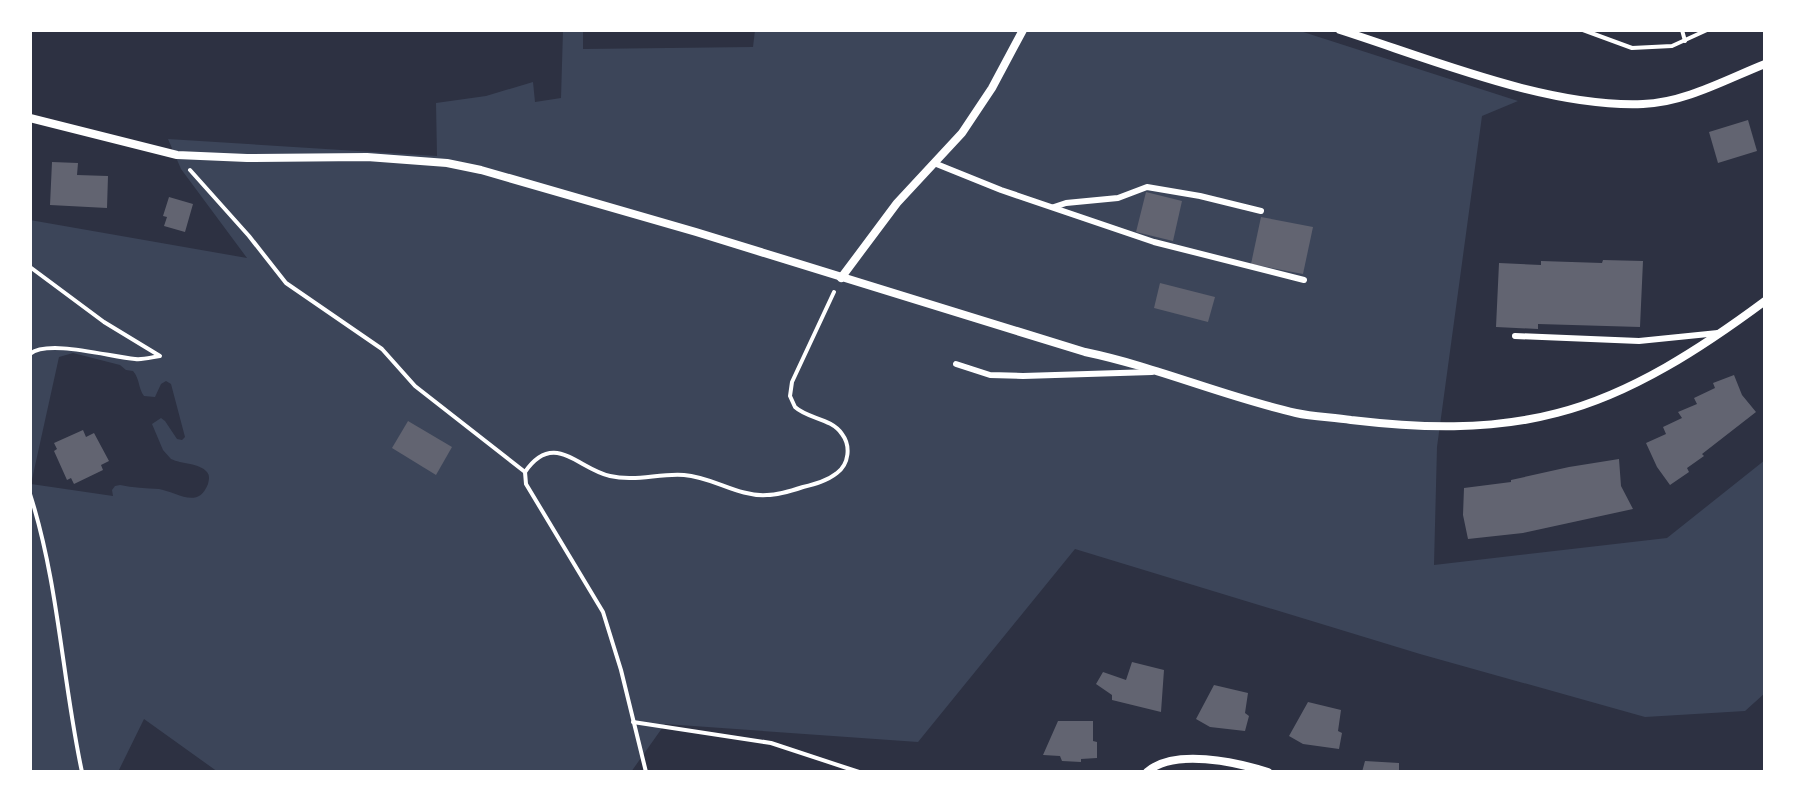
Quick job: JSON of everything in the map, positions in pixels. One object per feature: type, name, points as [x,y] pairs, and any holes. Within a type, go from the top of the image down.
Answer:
[{"type":"street","points":[[841,278],[897,203],[962,133],[992,88],[1023,30]]},
{"type":"street","points":[[1340,30],[1560,97],[1612,103],[1644,104],[1676,98],[1765,64]]},
{"type":"street","points":[[30,118],[177,155],[367,157],[447,163],[696,232],[1085,352],[1123,360],[1297,413],[1396,425],[1480,427],[1557,413],[1625,387],[1690,352],[1765,301]]},
{"type":"street","points":[[1147,772],[1156,765],[1188,759],[1244,764],[1268,772]]},
{"type":"lane","points":[[934,163],[1001,190],[1154,242],[1304,280]]},
{"type":"lane","points":[[1054,207],[1118,198],[1147,187],[1261,211]]},
{"type":"lane","points":[[1515,336],[1639,341],[1718,333]]},
{"type":"lane","points":[[956,364],[990,375],[1160,371]]},
{"type":"path","points":[[1583,30],[1632,48],[1672,46],[1707,30]]},
{"type":"path","points":[[1682,30],[1685,41]]},
{"type":"path","points":[[177,155],[286,283],[382,349],[415,386],[525,472]]},
{"type":"path","points":[[30,267],[104,322],[160,356],[140,360],[55,348],[37,348],[30,354]]},
{"type":"path","points":[[646,772],[603,612],[526,484],[525,472],[533,461],[544,455],[562,452],[607,476],[698,476],[759,495],[780,494],[829,478],[842,468],[846,460],[847,446],[843,436],[828,423],[799,411],[790,390],[841,278]]},
{"type":"path","points":[[30,494],[54,586],[82,772]]},
{"type":"path","points":[[633,722],[771,743],[859,772]]},
{"type":"shaded area","points":[[563,30],[583,31],[583,49],[753,47],[755,30],[1297,30],[1518,101],[1482,116],[1437,447],[1434,565],[1667,538],[1765,460],[1765,693],[1745,711],[1645,717],[1420,654],[1075,549],[918,742],[665,724],[631,772],[218,772],[144,719],[118,772],[30,772],[30,220],[247,258],[181,169],[168,139],[437,156],[436,103],[486,96],[533,82],[535,102],[561,98]],"holes":[[[73,353],[133,371],[144,396],[155,397],[161,384],[166,381],[171,384],[185,437],[177,439],[161,418],[152,424],[163,450],[171,459],[200,467],[208,473],[208,484],[199,496],[193,498],[159,489],[120,485],[112,490],[113,496],[31,484],[59,357]]]},
{"type":"building","points":[[1748,120],[1757,151],[1718,163],[1709,132]]},
{"type":"building","points":[[52,162],[78,163],[77,175],[108,176],[107,208],[50,205]]},
{"type":"building","points":[[1146,192],[1182,201],[1173,241],[1136,232]]},
{"type":"building","points":[[169,197],[193,204],[185,232],[164,226],[167,217],[163,216]]},
{"type":"building","points":[[1261,217],[1313,227],[1303,274],[1251,264]]},
{"type":"building","points":[[1603,260],[1643,261],[1640,327],[1538,324],[1538,329],[1496,327],[1499,263],[1541,265],[1541,261],[1602,263]]},
{"type":"building","points":[[1160,283],[1215,297],[1208,322],[1154,308]]},
{"type":"building","points":[[1734,375],[1742,395],[1756,412],[1702,454],[1704,456],[1687,468],[1689,472],[1670,485],[1646,443],[1666,434],[1663,427],[1682,418],[1678,412],[1697,404],[1694,398],[1715,388],[1713,383]]},
{"type":"building","points":[[408,421],[452,447],[436,475],[392,448]]},
{"type":"building","points":[[83,430],[86,437],[94,433],[109,461],[101,465],[103,470],[74,484],[71,478],[67,480],[54,451],[57,449],[54,443]]},
{"type":"building","points":[[1619,459],[1621,486],[1633,509],[1523,533],[1468,539],[1463,515],[1464,488],[1511,482],[1569,467]]},
{"type":"building","points":[[1132,662],[1164,670],[1161,712],[1112,700],[1112,695],[1096,684],[1103,672],[1126,680]]},
{"type":"building","points":[[1214,685],[1248,693],[1245,713],[1249,716],[1245,731],[1210,727],[1196,719]]},
{"type":"building","points":[[1308,702],[1341,710],[1339,749],[1303,744],[1289,736]]},
{"type":"building","points":[[1058,721],[1093,721],[1097,758],[1081,759],[1081,762],[1062,761],[1060,756],[1043,755]]},
{"type":"building","points":[[1365,761],[1399,763],[1399,772],[1362,772]]}]
